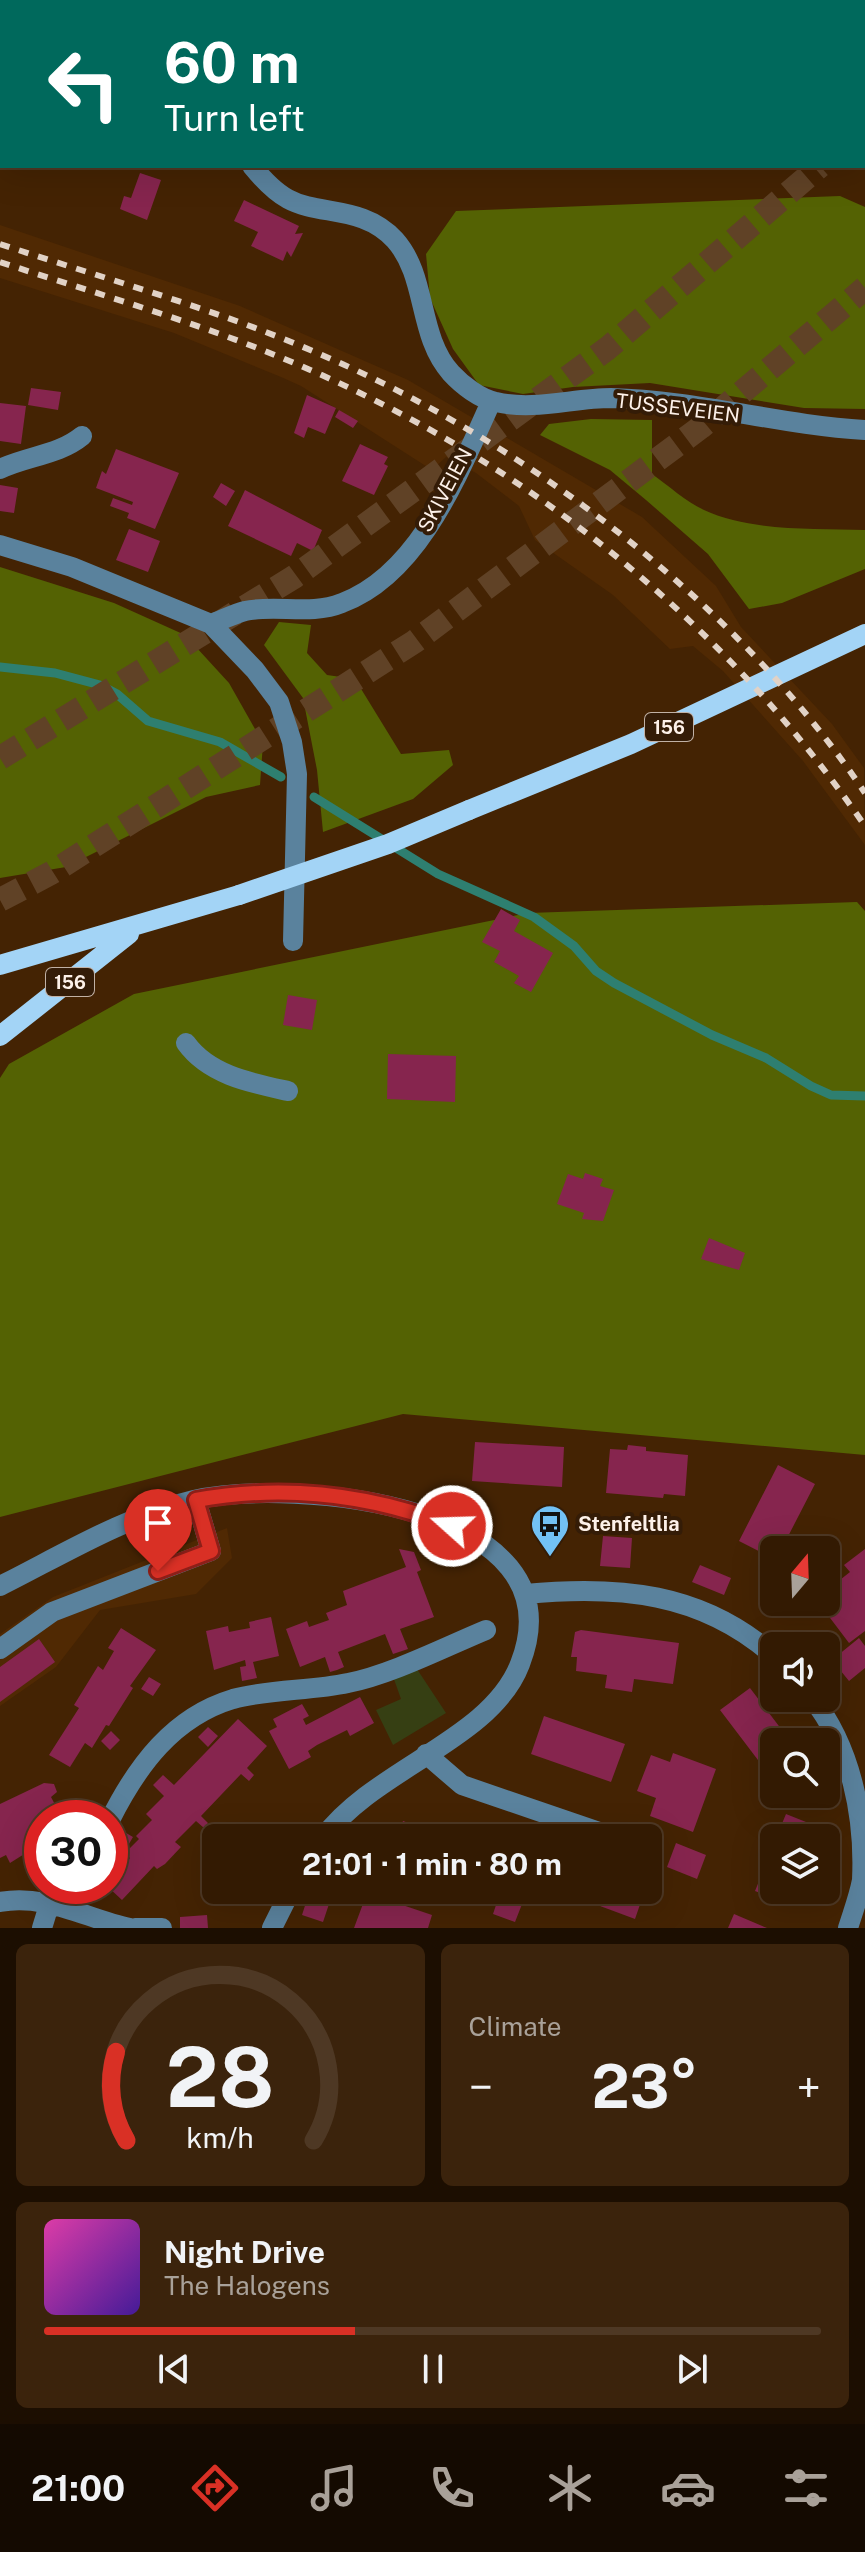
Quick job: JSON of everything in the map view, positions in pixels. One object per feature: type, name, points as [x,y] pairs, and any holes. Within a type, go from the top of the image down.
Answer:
[{"type":"main road","name":"156","points":[[0,965],[139,927],[388,844],[631,744],[865,634]]},
{"type":"main road","name":"156","points":[[0,1036],[139,927]]},
{"type":"street","points":[[254,168],[289,200],[345,212],[375,225],[395,240],[411,266],[432,348],[451,373],[491,402]]},
{"type":"street","name":"TUSSEVEIEN","points":[[491,402],[518,406],[610,398],[685,405],[803,426],[865,430]]},
{"type":"street","name":"SKIVEIEN","points":[[211,624],[247,611],[306,611],[342,603],[384,579],[413,549],[435,514],[491,402]]},
{"type":"street","points":[[0,469],[59,450],[82,436]]},
{"type":"street","points":[[0,545],[72,567],[211,624],[255,670],[279,702],[292,742],[298,797],[293,941]]},
{"type":"street","points":[[186,1043],[194,1054],[220,1070],[254,1084],[288,1091]]},
{"type":"street","points":[[0,1586],[144,1516],[196,1500],[246,1493],[300,1492],[397,1507],[472,1537],[510,1569],[525,1594],[527,1639],[514,1679],[479,1719],[356,1802],[336,1824]]},
{"type":"street","points":[[0,1649],[52,1612],[211,1551],[196,1500]]},
{"type":"street","points":[[525,1594],[607,1589],[668,1597],[741,1629],[760,1645]]},
{"type":"street","points":[[120,1800],[153,1752],[191,1718],[234,1699],[351,1683],[486,1630]]},
{"type":"street","points":[[823,1712],[832,1723],[862,1798],[863,1878],[848,1928]]},
{"type":"street","points":[[426,1754],[462,1785],[576,1824]]},
{"type":"street","points":[[0,1902],[24,1902]]},
{"type":"street","points":[[42,1928],[49,1904]]},
{"type":"street","points":[[55,1904],[98,1921],[133,1928],[162,1927]]},
{"type":"street","points":[[272,1928],[284,1904]]},
{"type":"shaded area","points":[[0,225],[240,306],[408,380],[642,517],[716,586],[741,627],[832,724],[864,768],[865,845],[803,761],[723,671],[693,646],[670,649],[613,595],[535,540],[519,506],[476,473],[446,457],[432,470],[301,386],[174,333],[0,278]]},
{"type":"shaded area","points":[[227,1528],[232,1558],[196,1594],[100,1610],[56,1667],[0,1706],[0,1634],[53,1597]]},
{"type":"green space","points":[[840,196],[865,207],[865,409],[804,408],[650,383],[573,387],[523,394],[479,385],[453,349],[430,298],[426,254],[456,211]]},
{"type":"green space","points":[[591,419],[652,420],[652,474],[704,510],[762,525],[865,530],[865,569],[782,603],[749,609],[708,554],[610,470],[540,435],[549,424]]},
{"type":"green space","points":[[0,567],[114,603],[185,635],[229,683],[263,743],[260,785],[206,797],[66,867],[0,878]]},
{"type":"green space","points":[[279,622],[311,625],[307,653],[327,675],[355,679],[401,754],[449,750],[453,765],[413,799],[323,832],[317,770],[303,698],[264,645]]},
{"type":"green space","points":[[857,902],[865,911],[865,1455],[403,1414],[0,1517],[0,1078],[9,1064],[134,994],[528,913]]},
{"type":"green space","points":[[411,1660],[446,1713],[393,1745],[376,1710],[401,1699],[390,1668]]},
{"type":"building","points":[[140,173],[161,180],[147,220],[120,209],[124,196],[131,198]]},
{"type":"building","points":[[244,200],[299,226],[295,234],[303,233],[291,257],[287,251],[283,261],[251,246],[258,232],[234,221]]},
{"type":"building","points":[[31,388],[61,392],[58,410],[28,405]]},
{"type":"building","points":[[307,395],[336,408],[325,434],[308,427],[304,438],[294,433]]},
{"type":"building","points":[[0,403],[26,406],[21,444],[0,441]]},
{"type":"building","points":[[339,410],[358,421],[353,428],[335,417]]},
{"type":"building","points":[[360,444],[388,457],[384,464],[388,466],[374,495],[342,481]]},
{"type":"building","points":[[116,449],[179,473],[155,529],[127,518],[129,513],[110,506],[113,498],[132,505],[133,502],[96,488],[102,471],[106,474]]},
{"type":"building","points":[[221,483],[235,491],[226,506],[213,497]]},
{"type":"building","points":[[0,485],[18,488],[14,513],[0,511]]},
{"type":"building","points":[[245,490],[322,530],[313,551],[297,543],[291,556],[228,526]]},
{"type":"building","points":[[129,529],[160,541],[148,572],[116,560]]},
{"type":"building","points":[[501,909],[520,920],[514,931],[553,953],[531,992],[514,983],[519,976],[494,962],[500,951],[482,942]]},
{"type":"building","points":[[288,995],[317,1000],[312,1030],[283,1025]]},
{"type":"building","points":[[388,1054],[456,1056],[455,1102],[387,1099]]},
{"type":"building","points":[[585,1173],[603,1179],[600,1186],[614,1190],[603,1221],[582,1219],[584,1213],[557,1204],[568,1174],[583,1179]]},
{"type":"building","points":[[709,1238],[745,1253],[739,1270],[701,1259]]},
{"type":"building","points":[[475,1442],[564,1447],[562,1487],[472,1481]]},
{"type":"building","points":[[628,1445],[646,1447],[646,1451],[688,1455],[685,1496],[664,1494],[663,1498],[606,1493],[610,1449],[627,1450]]},
{"type":"building","points":[[778,1465],[815,1484],[788,1536],[760,1536],[760,1552],[739,1541]]},
{"type":"building","points":[[603,1536],[632,1538],[630,1568],[600,1566]]},
{"type":"building","points":[[399,1549],[414,1552],[421,1570],[417,1572],[434,1617],[400,1629],[408,1649],[393,1654],[385,1634],[338,1652],[344,1667],[337,1670],[330,1672],[325,1657],[300,1667],[286,1629],[307,1621],[309,1627],[329,1620],[326,1613],[347,1605],[343,1591],[406,1567]]},
{"type":"building","points":[[865,1549],[865,1631],[849,1643],[829,1616],[840,1616],[840,1580],[850,1572],[844,1565]]},
{"type":"building","points":[[700,1565],[731,1578],[724,1595],[692,1582]]},
{"type":"building","points":[[271,1617],[279,1656],[253,1662],[257,1678],[242,1681],[240,1667],[246,1666],[245,1660],[214,1670],[206,1631],[228,1626],[229,1632],[250,1628],[249,1622]]},
{"type":"building","points":[[121,1628],[156,1650],[130,1686],[133,1688],[109,1726],[106,1725],[92,1748],[85,1743],[70,1767],[49,1755],[79,1708],[74,1705],[98,1666],[103,1670],[114,1651],[108,1648]]},
{"type":"building","points":[[581,1630],[679,1643],[673,1684],[634,1679],[632,1692],[605,1688],[607,1675],[576,1671],[577,1657],[571,1657],[575,1632]]},
{"type":"building","points":[[859,1638],[865,1646],[865,1668],[849,1681],[840,1670],[840,1653]]},
{"type":"building","points":[[39,1639],[55,1662],[0,1702],[0,1667]]},
{"type":"building","points":[[149,1677],[161,1684],[153,1696],[141,1689]]},
{"type":"building","points":[[750,1688],[760,1701],[760,1712],[768,1712],[780,1728],[760,1728],[760,1763],[720,1710]]},
{"type":"building","points":[[360,1697],[374,1723],[350,1736],[347,1730],[317,1745],[308,1751],[311,1757],[289,1769],[269,1731],[277,1727],[273,1719],[302,1704],[309,1716],[303,1719],[306,1725]]},
{"type":"building","points":[[544,1716],[625,1744],[611,1782],[531,1754]]},
{"type":"building","points":[[238,1719],[267,1746],[247,1768],[254,1775],[249,1781],[241,1774],[201,1816],[207,1824],[202,1826],[196,1821],[175,1842],[181,1847],[165,1864],[157,1869],[154,1866],[128,1894],[128,1850],[139,1839],[136,1836],[152,1820],[146,1814],[164,1796],[153,1785],[163,1775],[174,1785]]},
{"type":"building","points":[[208,1727],[218,1736],[208,1747],[198,1737]]},
{"type":"building","points":[[111,1731],[120,1740],[110,1750],[101,1741]]},
{"type":"building","points":[[673,1753],[716,1769],[693,1832],[650,1816],[656,1798],[637,1791],[651,1755],[670,1762]]},
{"type":"building","points":[[44,1783],[54,1784],[57,1792],[51,1797],[53,1800],[24,1800],[24,1854],[10,1863],[6,1855],[0,1858],[0,1804]]},
{"type":"building","points":[[786,1814],[811,1824],[782,1824]]},
{"type":"building","points":[[676,1843],[706,1855],[697,1879],[667,1867]]},
{"type":"building","points":[[306,1904],[329,1904],[323,1922],[302,1915]]},
{"type":"building","points":[[363,1904],[400,1904],[432,1915],[428,1928],[354,1928]]},
{"type":"building","points":[[496,1904],[522,1904],[515,1922],[493,1914]]},
{"type":"building","points":[[595,1904],[640,1904],[635,1919]]},
{"type":"building","points":[[734,1914],[767,1928],[728,1928]]},
{"type":"building","points":[[207,1915],[208,1928],[180,1928],[180,1917]]},
{"type":"waterway","points":[[0,667],[55,673],[100,685],[117,694],[148,721],[220,742],[281,777]]},
{"type":"waterway","points":[[314,797],[438,874],[534,917],[574,946],[596,971],[614,983],[712,1035],[766,1058],[811,1086],[831,1095],[865,1096]]},
{"type":"tunnel","points":[[0,758],[294,577],[608,348],[818,168]]},
{"type":"tunnel","points":[[0,900],[51,873],[414,642],[701,427],[865,288]]},
{"type":"railway","points":[[0,244],[198,308],[315,352],[394,389],[472,432],[548,480],[621,534],[690,593],[755,656],[813,723],[865,793]]},
{"type":"railway","points":[[0,262],[270,353],[391,408],[470,453],[546,503],[619,558],[687,618],[751,683],[810,752],[865,826]]},
{"type":"place","name":"Stenfeltlia","points":[[550,1558]]},
{"type":"route","points":[[158,1571],[211,1551],[196,1500],[220,1496],[275,1492],[332,1495],[397,1507],[452,1526]]}]
